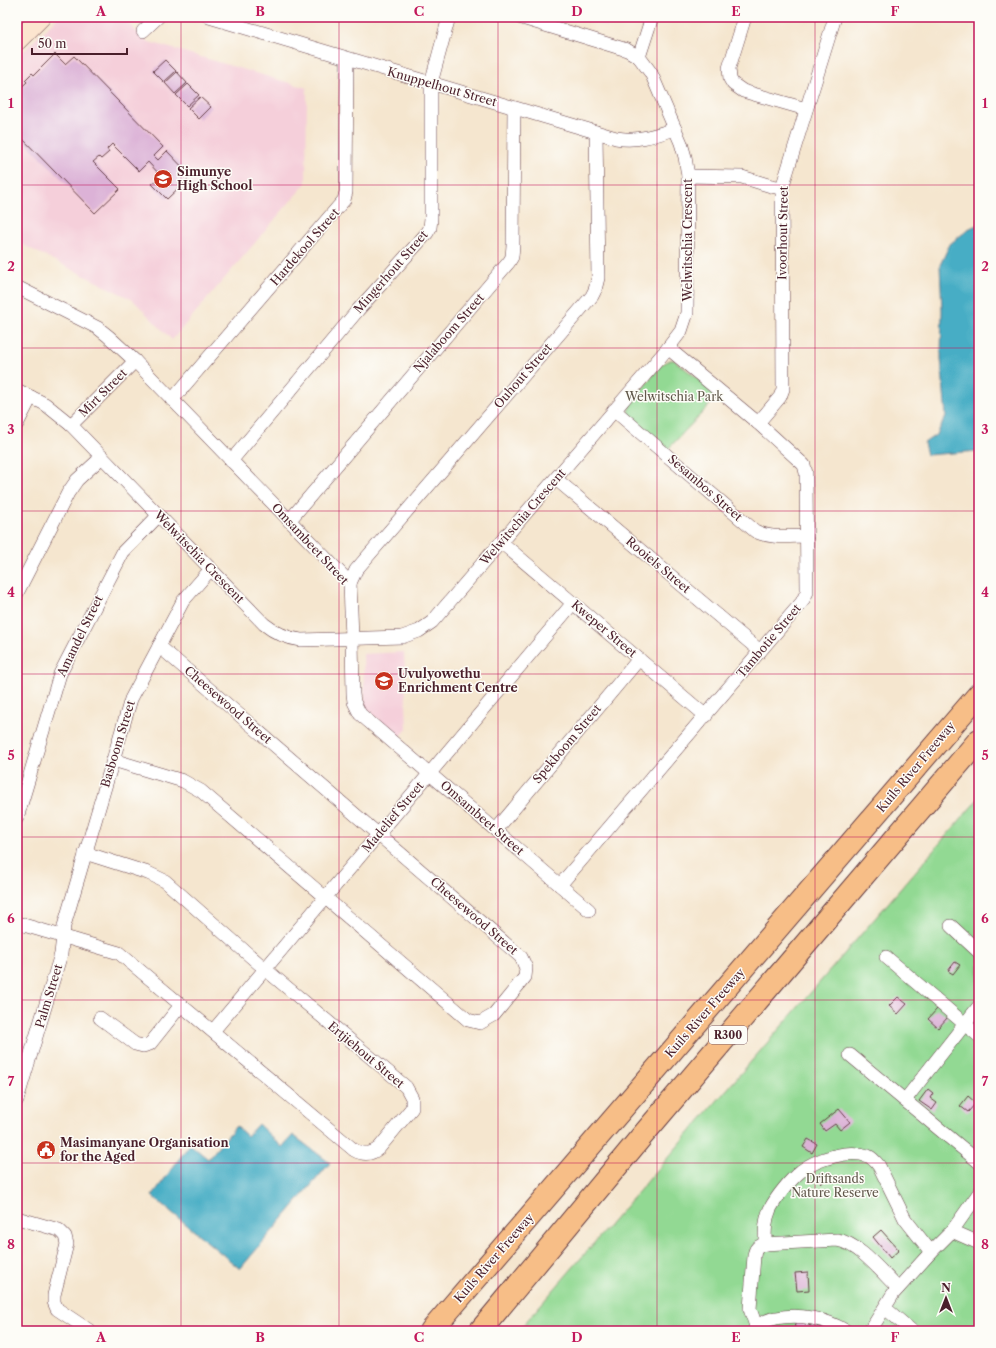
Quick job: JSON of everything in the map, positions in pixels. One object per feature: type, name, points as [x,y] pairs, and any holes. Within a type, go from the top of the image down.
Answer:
[{"type":"highway","name":"Kuils River Freeway","points":[[431,1331],[979,694]]},
{"type":"highway","name":"R300","points":[[480,1331],[652,1124],[979,740]]},
{"type":"street","points":[[17,26],[27,17]]},
{"type":"street","points":[[17,41],[40,17]]},
{"type":"street","points":[[144,31],[158,17]]},
{"type":"street","name":"Knuppelhout Street","points":[[209,17],[616,138],[635,140],[658,135],[675,129]]},
{"type":"street","name":"Mingerhout Street","points":[[232,461],[354,315],[430,228],[431,83],[449,17]]},
{"type":"street","name":"Welwitschia Crescent","points":[[17,390],[45,404],[70,425],[264,624],[277,633],[293,639],[301,640],[352,639],[410,635],[426,627],[432,622],[668,348],[681,330],[686,319],[688,307],[688,176],[685,157],[675,129],[651,73],[639,57],[621,47],[519,17]]},
{"type":"street","points":[[639,57],[652,17]]},
{"type":"street","points":[[745,17],[729,68],[730,79],[733,84],[742,91],[806,109]]},
{"type":"street","name":"Ivoorhout Street","points":[[758,423],[780,397],[783,389],[782,188],[835,17]]},
{"type":"street","name":"Hardekool Street","points":[[172,400],[344,200],[346,192],[348,59]]},
{"type":"street","name":"Njalaboom Street","points":[[289,521],[510,262],[513,246],[514,108]]},
{"type":"street","name":"Ouhout Street","points":[[350,583],[356,570],[592,296],[598,278],[596,132]]},
{"type":"street","points":[[688,176],[737,176],[782,188]]},
{"type":"street","name":"Omsambeet Street","points":[[17,287],[98,328],[108,336],[135,361],[350,583],[353,694],[360,714],[589,910]]},
{"type":"street","name":"Tambotie Street","points":[[560,885],[706,716],[805,597],[808,587],[806,472],[804,464],[758,423],[668,348]]},
{"type":"street","name":"Mirt Street","points":[[70,425],[135,361]]},
{"type":"street","points":[[17,424],[31,397]]},
{"type":"street","name":"Sesambos Street","points":[[614,410],[755,531],[760,534],[772,536],[807,536]]},
{"type":"street","points":[[17,593],[68,493],[77,480],[102,457]]},
{"type":"street","name":"Rooiels Street","points":[[556,479],[760,651]]},
{"type":"street","name":"Amandel Street","points":[[17,818],[60,674],[123,552],[159,515]]},
{"type":"street","name":"Kweper Street","points":[[501,542],[706,716]]},
{"type":"street","name":"Basboom Street","points":[[63,937],[64,926],[131,699],[183,601],[211,569]]},
{"type":"street","name":"Madelief Street","points":[[213,1031],[573,603]]},
{"type":"street","name":"Cheesewood Street","points":[[113,760],[183,781],[201,791],[464,1017],[473,1022],[480,1023],[490,1019],[525,977],[526,968],[523,960],[158,646]]},
{"type":"street","name":"Spekboom Street","points":[[496,830],[639,659]]},
{"type":"street","name":"Ertjiehout Street","points":[[63,937],[119,953],[359,1153],[368,1154],[376,1151],[412,1108],[412,1098],[408,1090],[264,969],[165,881],[148,873],[85,853]]},
{"type":"street","points":[[17,923],[63,937]]},
{"type":"street","points":[[951,926],[979,952]]},
{"type":"street","name":"Palm Street","points":[[17,1100],[61,954],[63,937]]},
{"type":"street","points":[[886,957],[964,1025],[979,1036]]},
{"type":"street","points":[[100,1018],[134,1044],[143,1046],[150,1044],[181,1004]]},
{"type":"street","points":[[905,1100],[979,1006]]},
{"type":"street","points":[[850,1054],[979,1162]]},
{"type":"street","points":[[765,1244],[764,1229],[770,1208],[800,1172],[834,1156],[858,1154],[868,1156],[879,1166],[904,1219],[931,1252]]},
{"type":"street","points":[[870,1331],[898,1288],[952,1231],[979,1193]]},
{"type":"street","points":[[17,1218],[59,1230],[65,1236],[67,1244],[54,1295],[54,1302],[57,1309],[90,1331]]},
{"type":"street","points":[[952,1231],[979,1243]]},
{"type":"street","points":[[846,1331],[826,1322],[807,1318],[776,1318],[755,1328],[750,1309],[754,1256],[756,1248],[765,1244],[842,1241],[851,1245],[898,1288]]},
{"type":"street","points":[[885,1308],[912,1331]]},
{"type":"shaded area","name":"Simunye High School","points":[[58,17],[122,17],[146,41],[307,88],[306,183],[172,340],[133,300],[17,242],[17,189],[21,181],[17,177],[17,58]]},
{"type":"shaded area","points":[[573,17],[610,17],[607,27]]},
{"type":"shaded area","name":"Uvulyowethu Enrichment Centre","points":[[404,652],[407,729],[399,738],[365,708],[363,654]]},
{"type":"green space","name":"Welwitschia Park","points":[[670,360],[674,360],[719,395],[667,450],[630,417],[628,411],[631,403],[661,365]]},
{"type":"green space","name":"Driftsands Nature Reserve","points":[[979,798],[979,1331],[518,1331]]},
{"type":"water","points":[[979,224],[979,451],[927,455],[924,443],[937,434],[946,416],[941,358],[942,311],[940,265],[950,244],[970,228]]},
{"type":"water","points":[[258,1124],[282,1147],[293,1135],[330,1163],[240,1269],[152,1196],[190,1144],[208,1159],[236,1126],[247,1136]]},
{"type":"building","points":[[55,54],[65,64],[74,56],[163,147],[154,156],[158,160],[167,151],[191,176],[167,199],[152,184],[161,176],[148,162],[139,171],[112,144],[107,149],[109,152],[101,159],[99,157],[93,162],[120,189],[95,213],[17,133],[17,91],[27,82],[25,80],[32,73],[34,75]]},
{"type":"building","points":[[165,60],[176,71],[164,82],[153,71]]},
{"type":"building","points":[[177,72],[187,83],[175,94],[165,83]]},
{"type":"building","points":[[188,84],[199,95],[187,106],[176,95]]},
{"type":"building","points":[[200,97],[211,107],[199,119],[188,108]]},
{"type":"building","points":[[955,962],[960,965],[953,974],[948,971]]},
{"type":"building","points":[[898,997],[907,1004],[898,1014],[889,1006]]},
{"type":"building","points":[[937,1009],[948,1017],[938,1028],[928,1019]]},
{"type":"building","points":[[928,1089],[933,1093],[930,1098],[937,1103],[932,1110],[919,1101]]},
{"type":"building","points":[[968,1096],[976,1103],[968,1112],[960,1106]]},
{"type":"building","points":[[839,1109],[850,1122],[840,1130],[835,1124],[825,1131],[820,1124]]},
{"type":"building","points":[[808,1139],[817,1144],[812,1153],[803,1147]]},
{"type":"building","points":[[822,1172],[826,1179],[821,1183],[816,1176]]},
{"type":"building","points":[[881,1230],[899,1250],[890,1258],[873,1237]]},
{"type":"building","points":[[808,1272],[809,1290],[797,1291],[795,1273]]},
{"type":"building","points":[[797,1321],[822,1328],[823,1325],[833,1331],[793,1331]]},
{"type":"place","name":"Simunye High School","points":[[163,179]]},
{"type":"place","name":"Uvulyowethu Enrichment Centre","points":[[384,681]]},
{"type":"place","name":"Masimanyane Organisation for the Aged","points":[[46,1150]]}]
